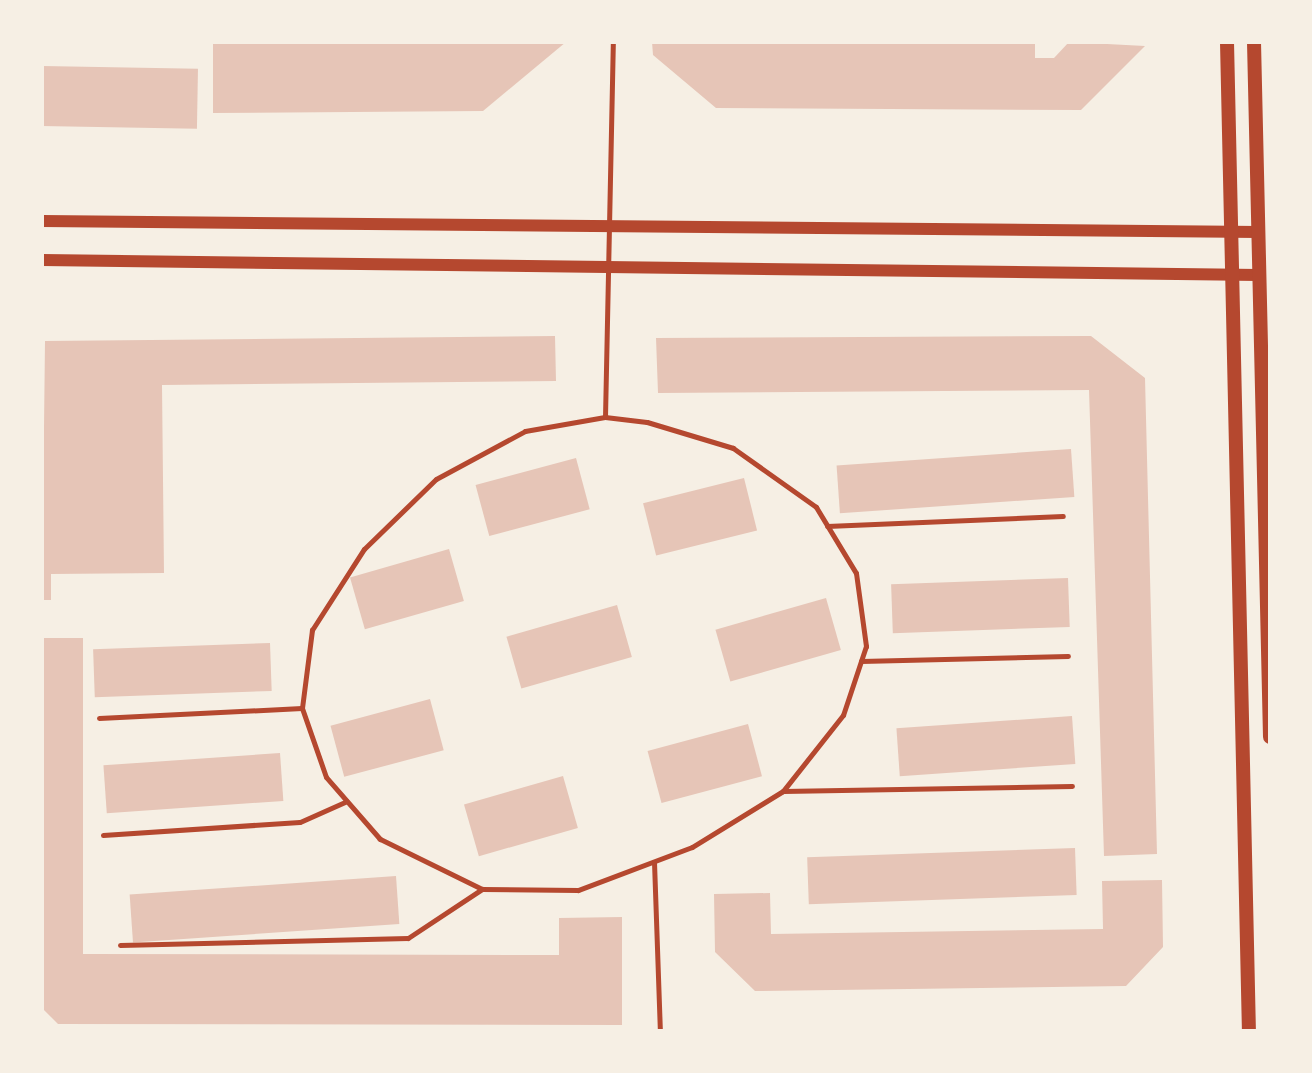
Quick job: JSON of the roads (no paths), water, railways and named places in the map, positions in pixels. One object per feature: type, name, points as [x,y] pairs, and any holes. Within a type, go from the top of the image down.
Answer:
[{"type":"main road","points":[[1227,42],[1228,275],[1248,1031]]},
{"type":"main road","points":[[1254,42],[1264,232],[1270,737]]},
{"type":"street","points":[[42,221],[1264,232]]},
{"type":"street","points":[[42,260],[1264,275]]},
{"type":"lane","points":[[605,417],[611,268],[613,42]]},
{"type":"lane","points":[[605,417],[647,422],[733,448],[816,508],[827,526],[856,573],[866,646],[843,715],[782,791],[692,847],[578,890],[482,889],[380,839],[326,777],[302,708],[312,630],[364,549],[436,479],[525,431],[605,417]]},
{"type":"lane","points":[[827,526],[1063,516]]},
{"type":"lane","points":[[861,661],[1068,656]]},
{"type":"lane","points":[[99,718],[302,708]]},
{"type":"lane","points":[[782,791],[1072,786]]},
{"type":"lane","points":[[103,835],[300,822],[347,801]]},
{"type":"lane","points":[[654,862],[660,1031]]},
{"type":"lane","points":[[120,945],[408,938],[482,889]]}]
